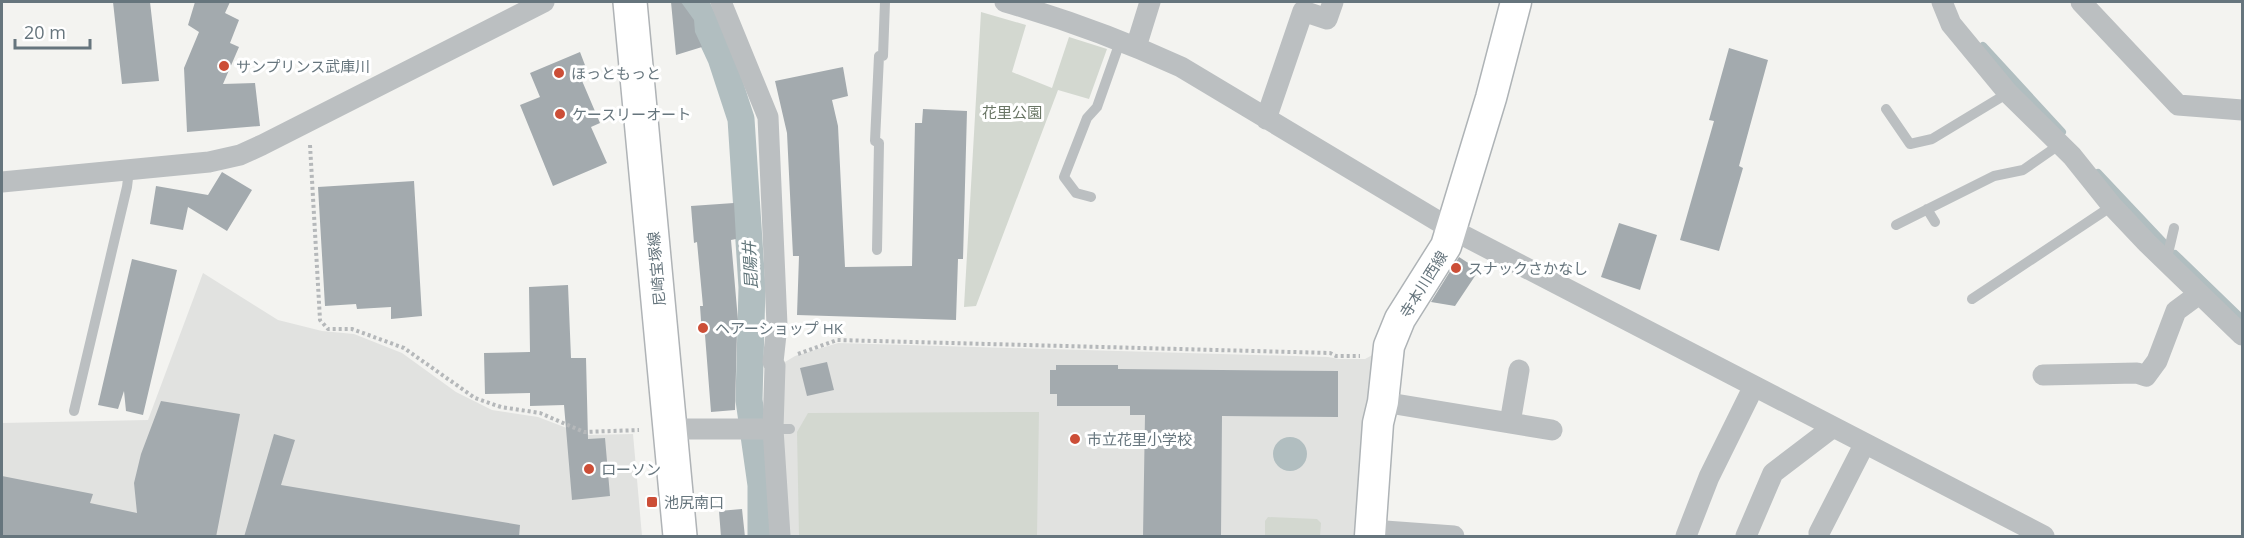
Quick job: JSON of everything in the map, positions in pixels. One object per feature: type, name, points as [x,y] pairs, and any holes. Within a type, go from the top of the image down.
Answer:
[{"type":"main road","name":"尼崎宝塚線","points":[[630,2],[680,537]]},
{"type":"main road","name":"寺本川西線","points":[[1371,533],[1378,423],[1383,402],[1389,346],[1400,319],[1446,246],[1491,98],[1510,3]]},
{"type":"street","points":[[2,182],[209,162],[240,154],[303,125],[544,2]]},
{"type":"street","points":[[721,2],[768,117],[777,325],[773,362],[775,366],[780,537]]},
{"type":"street","points":[[1005,2],[1128,44],[1181,67],[1451,229],[1753,388],[2044,537]]},
{"type":"street","points":[[1128,44],[1150,2]]},
{"type":"street","points":[[1942,2],[1951,24],[2008,93],[2072,156],[2112,206],[2166,262],[2242,335]]},
{"type":"street","points":[[2081,2],[2178,105],[2242,110]]},
{"type":"street","points":[[1266,119],[1303,11],[1334,15]]},
{"type":"street","points":[[2056,369],[2137,372],[2148,384],[2176,311],[2199,294]]},
{"type":"street","points":[[1510,423],[1519,370]]},
{"type":"street","points":[[1686,537],[1709,477],[1753,388]]},
{"type":"street","points":[[1383,402],[1552,430]]},
{"type":"street","points":[[1746,537],[1773,473],[1832,428]]},
{"type":"street","points":[[671,429],[777,429]]},
{"type":"street","points":[[1819,533],[1864,445]]},
{"type":"street","points":[[1371,533],[1454,537]]},
{"type":"lane","points":[[877,250],[879,143],[875,141],[879,56],[883,56],[885,2]]},
{"type":"lane","points":[[1091,197],[1076,193],[1064,177],[1087,118],[1097,107],[1128,44]]},
{"type":"lane","points":[[1886,109],[1910,144],[1932,139],[2008,93]]},
{"type":"lane","points":[[1896,225],[1994,176],[2023,170],[2059,145]]},
{"type":"lane","points":[[74,411],[127,187],[129,170]]},
{"type":"lane","points":[[1972,299],[2112,206]]},
{"type":"lane","points":[[1927,209],[1935,222]]},
{"type":"lane","points":[[2166,262],[2174,228]]},
{"type":"path","points":[[303,125],[309,142],[320,320],[328,329],[352,329],[404,348],[475,398],[492,404],[540,413],[584,432],[639,430]]},
{"type":"path","points":[[773,362],[837,340],[1330,353],[1336,356],[1363,356],[1389,346]]},
{"type":"shaded area","points":[[203,273],[278,320],[322,331],[354,334],[402,353],[456,392],[492,410],[538,417],[585,435],[633,434],[642,536],[2,536],[2,423],[148,420]]},
{"type":"shaded area","name":"市立花里小学校","points":[[838,343],[1339,359],[1365,359],[1378,352],[1357,536],[785,536],[780,438],[785,362],[795,356]]},
{"type":"shaded area","points":[[1290,437],[1302,442],[1307,454],[1302,466],[1290,471],[1278,466],[1273,454],[1278,442]]},
{"type":"green space","name":"花里公園","points":[[981,12],[1026,25],[1012,72],[1052,88],[1069,37],[1107,49],[1089,99],[1058,90],[976,306],[964,307]]},
{"type":"green space","points":[[1039,412],[1037,536],[799,536],[797,432],[808,413]]},
{"type":"green space","points":[[1268,517],[1317,519],[1321,523],[1320,536],[1265,536],[1265,521]]},
{"type":"building","points":[[113,2],[150,2],[159,81],[122,84]]},
{"type":"building","name":"サンプリンス武庫川","points":[[195,2],[230,2],[225,13],[239,20],[230,43],[239,47],[223,84],[255,83],[260,126],[187,132],[184,68],[199,32],[188,25]]},
{"type":"building","points":[[671,2],[681,2],[694,20],[695,32],[702,47],[676,55]]},
{"type":"building","points":[[1729,48],[1768,60],[1739,166],[1743,168],[1719,251],[1680,240],[1714,121],[1709,120]]},
{"type":"building","points":[[580,52],[588,73],[580,76],[600,123],[591,127],[607,163],[553,186],[520,105],[540,97],[530,73]]},
{"type":"building","points":[[843,67],[848,96],[832,100],[838,126],[845,267],[912,266],[915,123],[922,123],[923,109],[967,111],[963,259],[958,259],[956,320],[797,315],[799,256],[793,256],[787,133],[775,81]]},
{"type":"building","points":[[222,172],[252,190],[227,231],[188,207],[183,230],[150,224],[156,186],[208,195]]},
{"type":"building","points":[[414,181],[422,316],[391,319],[391,307],[357,309],[356,304],[325,306],[318,187]]},
{"type":"building","points":[[734,203],[736,239],[731,240],[739,332],[737,332],[735,410],[711,412],[705,335],[702,335],[700,306],[703,306],[697,242],[694,243],[691,206]]},
{"type":"building","points":[[1619,223],[1657,235],[1640,290],[1601,277]]},
{"type":"building","points":[[1459,257],[1479,270],[1455,306],[1431,302]]},
{"type":"building","points":[[132,259],[177,270],[143,415],[126,411],[124,391],[118,409],[98,405]]},
{"type":"building","points":[[568,285],[571,358],[586,358],[588,439],[605,438],[610,496],[572,500],[564,405],[530,406],[530,393],[485,394],[484,353],[530,352],[529,287]]},
{"type":"building","points":[[827,362],[834,390],[807,396],[800,368]]},
{"type":"building","points":[[1056,365],[1118,365],[1118,369],[1338,371],[1338,417],[1222,416],[1221,537],[1143,537],[1145,415],[1130,415],[1130,406],[1057,406],[1057,394],[1050,394],[1050,370],[1056,370]]},
{"type":"building","points":[[161,401],[240,414],[216,537],[2,537],[2,476],[93,494],[90,503],[137,513],[134,483],[141,454]]},
{"type":"building","points":[[274,434],[295,440],[281,485],[520,525],[519,537],[244,537]]},
{"type":"building","points":[[742,509],[745,537],[721,537],[719,511]]},
{"type":"waterway","name":"昆陽井","points":[[695,2],[721,58],[741,119],[752,287],[749,400],[761,485],[761,536]]},
{"type":"waterway","points":[[1983,46],[2062,132]]},
{"type":"waterway","points":[[2098,173],[2165,244]]},
{"type":"waterway","points":[[2175,254],[2242,319]]},
{"type":"place","name":"サンプリンス武庫川","points":[[224,66]]},
{"type":"place","name":"ほっともっと","points":[[559,73]]},
{"type":"place","name":"ケースリーオート","points":[[560,114]]},
{"type":"place","name":"スナックさかなし","points":[[1456,268]]},
{"type":"place","name":"ヘアーショップ HK","points":[[703,328]]},
{"type":"place","name":"市立花里小学校","points":[[1075,439]]},
{"type":"place","name":"ローソン","points":[[589,469]]},
{"type":"place","name":"池尻南口","points":[[652,502]]}]
